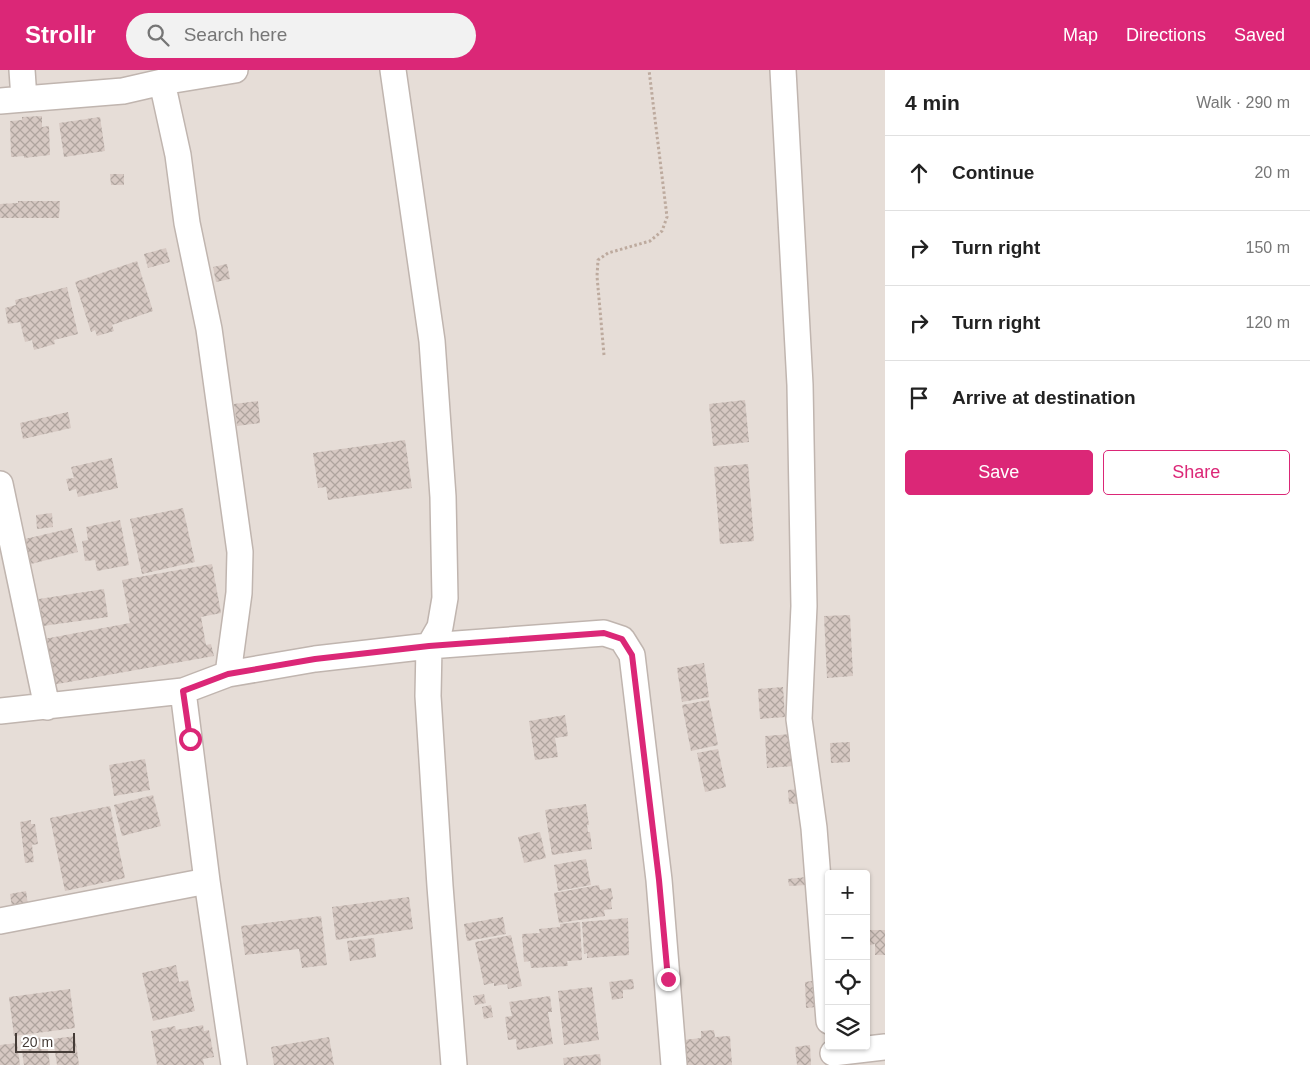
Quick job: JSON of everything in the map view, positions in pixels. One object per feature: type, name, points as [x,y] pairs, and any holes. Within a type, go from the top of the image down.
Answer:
[{"type":"street","points":[[22,70],[12,100],[123,90],[235,70]]},
{"type":"street","points":[[393,70],[432,341],[443,497],[445,598],[440,626],[429,646],[429,715],[454,1065]]},
{"type":"street","points":[[783,70],[800,385],[804,606],[799,719],[814,828],[828,1005]]},
{"type":"street","points":[[162,82],[178,155],[187,223],[209,330],[240,552],[239,593],[228,674]]},
{"type":"street","points":[[0,484],[47,707]]},
{"type":"street","points":[[0,711],[183,691],[228,674],[315,659],[429,646],[604,633],[622,639],[632,655],[659,880],[674,1065]]},
{"type":"street","points":[[183,691],[207,881],[234,1065]]},
{"type":"street","points":[[0,921],[207,881]]},
{"type":"street","points":[[833,1055],[885,1047]]},
{"type":"path","points":[[604,355],[597,276],[598,260],[608,253],[650,241],[662,231],[667,217],[649,70]]},
{"type":"shaded area","points":[[0,70],[885,70],[885,1065],[0,1065]]},
{"type":"building","points":[[42,116],[42,127],[49,126],[50,155],[24,158],[24,156],[11,157],[10,121],[22,120],[22,117]]},
{"type":"building","points":[[100,117],[105,151],[64,157],[59,123]]},
{"type":"building","points":[[110,174],[124,174],[124,185],[111,185]]},
{"type":"building","points":[[18,201],[60,201],[59,218],[0,218],[0,204],[18,203]]},
{"type":"building","points":[[166,248],[170,262],[148,268],[144,254]]},
{"type":"building","points":[[137,261],[153,311],[112,325],[114,331],[97,336],[95,330],[91,332],[75,282]]},
{"type":"building","points":[[227,264],[230,279],[216,282],[213,267]]},
{"type":"building","points":[[67,287],[78,334],[54,340],[55,344],[34,350],[32,340],[25,342],[20,322],[8,324],[5,308],[16,305],[15,300]]},
{"type":"building","points":[[745,400],[749,442],[713,446],[709,404]]},
{"type":"building","points":[[258,401],[260,423],[237,426],[234,404]]},
{"type":"building","points":[[68,412],[71,428],[23,439],[20,423]]},
{"type":"building","points":[[405,440],[412,488],[328,500],[326,487],[318,488],[313,453]]},
{"type":"building","points":[[112,458],[118,488],[78,497],[76,489],[69,491],[66,479],[74,478],[71,467]]},
{"type":"building","points":[[748,464],[754,541],[720,544],[714,467]]},
{"type":"building","points":[[183,508],[195,562],[142,574],[130,519]]},
{"type":"building","points":[[52,513],[53,527],[37,529],[36,515]]},
{"type":"building","points":[[120,520],[129,565],[97,571],[95,560],[85,561],[82,541],[88,540],[86,527]]},
{"type":"building","points":[[72,528],[78,552],[31,564],[25,539]]},
{"type":"building","points":[[212,564],[221,613],[201,617],[206,645],[211,644],[214,656],[52,685],[44,639],[130,623],[122,580]]},
{"type":"building","points":[[104,589],[108,617],[43,626],[39,599]]},
{"type":"building","points":[[850,615],[853,676],[827,678],[824,616]]},
{"type":"building","points":[[704,663],[709,697],[682,702],[677,668]]},
{"type":"building","points":[[783,687],[785,717],[760,719],[758,689]]},
{"type":"building","points":[[709,700],[718,745],[691,751],[682,705]]},
{"type":"building","points":[[565,715],[568,736],[555,738],[558,757],[535,760],[529,721]]},
{"type":"building","points":[[792,734],[794,766],[767,768],[765,736]]},
{"type":"building","points":[[850,742],[850,762],[831,763],[830,743]]},
{"type":"building","points":[[718,749],[726,787],[705,792],[697,753]]},
{"type":"building","points":[[145,759],[150,790],[114,796],[109,765]]},
{"type":"building","points":[[801,789],[802,803],[789,804],[788,790]]},
{"type":"building","points":[[153,795],[161,826],[122,836],[114,805]]},
{"type":"building","points":[[586,804],[589,825],[587,825],[588,832],[590,832],[592,849],[552,855],[545,810]]},
{"type":"building","points":[[110,806],[125,878],[65,891],[50,818]]},
{"type":"building","points":[[31,820],[31,824],[35,824],[38,844],[32,845],[34,862],[25,863],[20,822]]},
{"type":"building","points":[[540,832],[546,858],[524,863],[518,837]]},
{"type":"building","points":[[586,859],[591,885],[558,891],[554,865]]},
{"type":"building","points":[[806,877],[807,885],[789,886],[788,879]]},
{"type":"building","points":[[599,885],[600,890],[611,888],[612,909],[604,910],[605,916],[559,923],[554,893]]},
{"type":"building","points":[[26,891],[28,905],[12,907],[10,894]]},
{"type":"building","points":[[409,897],[413,929],[336,940],[332,907]]},
{"type":"building","points":[[321,916],[327,965],[302,968],[299,949],[245,955],[241,926]]},
{"type":"building","points":[[503,917],[506,934],[467,941],[464,924]]},
{"type":"building","points":[[628,918],[629,955],[587,958],[587,953],[584,954],[582,922]]},
{"type":"building","points":[[580,922],[582,960],[567,961],[568,966],[531,968],[530,961],[524,962],[522,934],[540,933],[539,929],[560,927],[560,924]]},
{"type":"building","points":[[870,930],[885,930],[885,955],[875,955],[875,944],[870,945]]},
{"type":"building","points":[[511,935],[522,986],[508,989],[507,984],[494,986],[494,983],[484,985],[475,942]]},
{"type":"building","points":[[374,938],[376,957],[350,961],[347,941]]},
{"type":"building","points":[[176,965],[179,982],[188,980],[195,1011],[153,1021],[142,973]]},
{"type":"building","points":[[633,979],[634,989],[623,990],[623,998],[612,1000],[609,982]]},
{"type":"building","points":[[812,981],[816,1007],[806,1008],[805,982]]},
{"type":"building","points":[[592,987],[599,1040],[564,1045],[558,991]]},
{"type":"building","points":[[70,989],[75,1028],[14,1036],[9,997]]},
{"type":"building","points":[[484,994],[486,1003],[475,1005],[473,996]]},
{"type":"building","points":[[550,996],[552,1012],[548,1012],[553,1044],[517,1050],[516,1039],[508,1040],[505,1017],[512,1016],[509,1002]]},
{"type":"building","points":[[491,1005],[493,1017],[484,1019],[482,1007]]},
{"type":"building","points":[[203,1025],[204,1031],[209,1030],[214,1057],[203,1059],[204,1065],[157,1065],[151,1031],[175,1026],[176,1030]]},
{"type":"building","points":[[714,1030],[715,1037],[730,1036],[732,1065],[686,1065],[684,1040],[701,1038],[701,1031]]},
{"type":"building","points":[[75,1036],[79,1065],[57,1065],[53,1039]]},
{"type":"building","points":[[46,1037],[50,1065],[24,1065],[20,1040]]},
{"type":"building","points":[[329,1037],[334,1065],[274,1065],[271,1047]]},
{"type":"building","points":[[17,1043],[20,1065],[0,1065],[0,1045]]},
{"type":"building","points":[[810,1045],[811,1065],[797,1065],[795,1047]]},
{"type":"building","points":[[600,1054],[601,1065],[564,1065],[563,1058]]},
{"type":"route","points":[[190,739],[183,691],[228,674],[315,659],[429,646],[604,633],[622,639],[632,655],[659,880],[668,979]]}]
